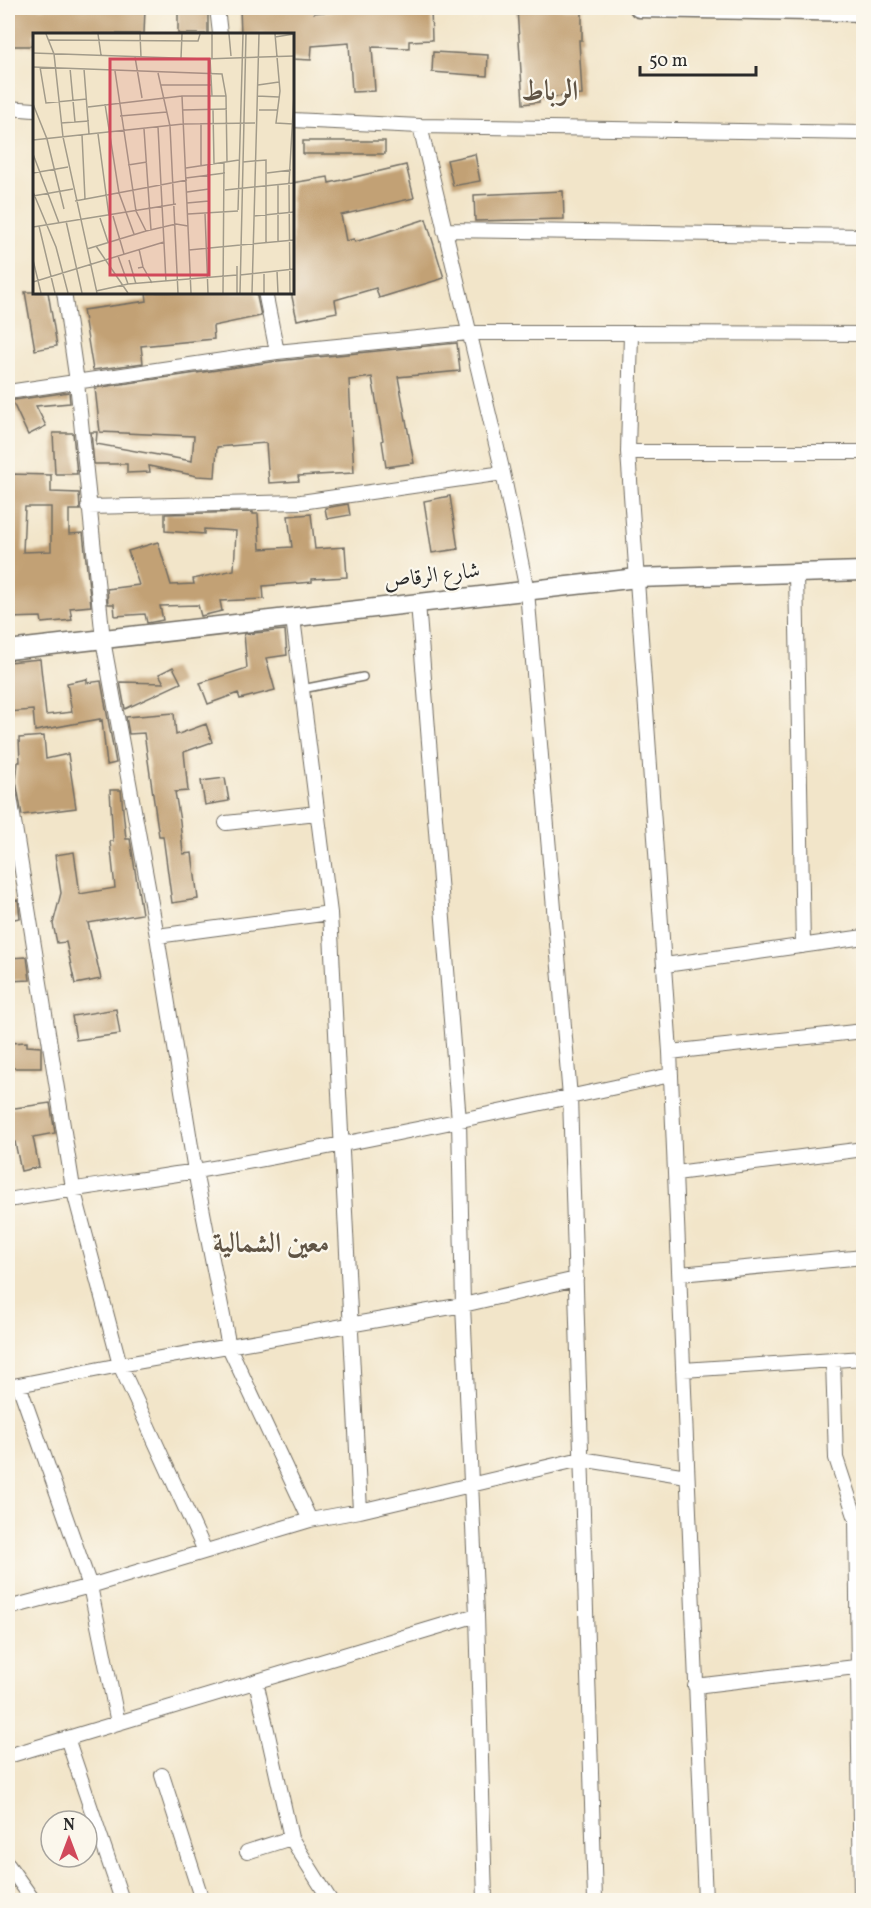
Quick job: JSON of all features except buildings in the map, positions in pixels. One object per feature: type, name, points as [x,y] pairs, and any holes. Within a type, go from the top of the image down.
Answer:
[{"type":"street","points":[[217,8],[220,33]]},
{"type":"street","points":[[639,8],[864,12]]},
{"type":"street","points":[[8,108],[33,110]]},
{"type":"street","points":[[294,120],[420,126],[864,133]]},
{"type":"street","points":[[420,126],[503,473],[527,591],[570,1097],[595,1900]]},
{"type":"street","points":[[444,230],[864,236]]},
{"type":"street","points":[[64,294],[77,382],[102,640],[157,936],[195,1171],[229,1347],[310,1520]]},
{"type":"street","points":[[265,294],[277,352]]},
{"type":"street","points":[[8,392],[277,352],[468,333],[864,334]]},
{"type":"street","points":[[631,333],[628,452],[670,1052],[705,1900]]},
{"type":"street","points":[[628,452],[864,452]]},
{"type":"street","points":[[88,507],[301,502],[503,473]]},
{"type":"street","name":"شارع الرقاص","points":[[8,650],[637,578],[864,571]]},
{"type":"street","points":[[796,572],[803,946]]},
{"type":"street","points":[[418,603],[459,1121],[462,1305],[477,1615],[486,1900]]},
{"type":"street","points":[[293,618],[330,913],[360,1511]]},
{"type":"street","points":[[8,784],[73,1188],[120,1365],[205,1551]]},
{"type":"street","points":[[226,823],[317,813]]},
{"type":"street","points":[[157,936],[330,913]]},
{"type":"street","points":[[665,965],[864,937]]},
{"type":"street","points":[[670,1052],[864,1031]]},
{"type":"street","points":[[8,1200],[73,1188],[195,1171],[341,1144],[671,1075]]},
{"type":"street","points":[[676,1173],[864,1149]]},
{"type":"street","points":[[680,1274],[864,1257]]},
{"type":"street","points":[[118,1723],[90,1586],[13,1386],[462,1305],[576,1279]]},
{"type":"street","points":[[683,1370],[864,1358]]},
{"type":"street","points":[[833,1360],[836,1458],[856,1518],[862,1667],[861,1900]]},
{"type":"street","points":[[8,1608],[90,1586],[310,1520],[360,1511],[581,1459],[687,1476]]},
{"type":"street","points":[[8,1756],[477,1615]]},
{"type":"street","points":[[695,1686],[862,1667]]},
{"type":"street","points":[[256,1681],[291,1838],[330,1900]]},
{"type":"street","points":[[67,1738],[122,1900]]},
{"type":"street","points":[[162,1775],[202,1900]]},
{"type":"street","points":[[247,1852],[291,1838]]},
{"type":"street","points":[[8,1865],[33,1900]]},
{"type":"lane","points":[[302,689],[363,677]]},
{"type":"district","name":"الرباط","points":[[550,92]]},
{"type":"district","name":"معين الشمالية","points":[[271,1244]]}]
